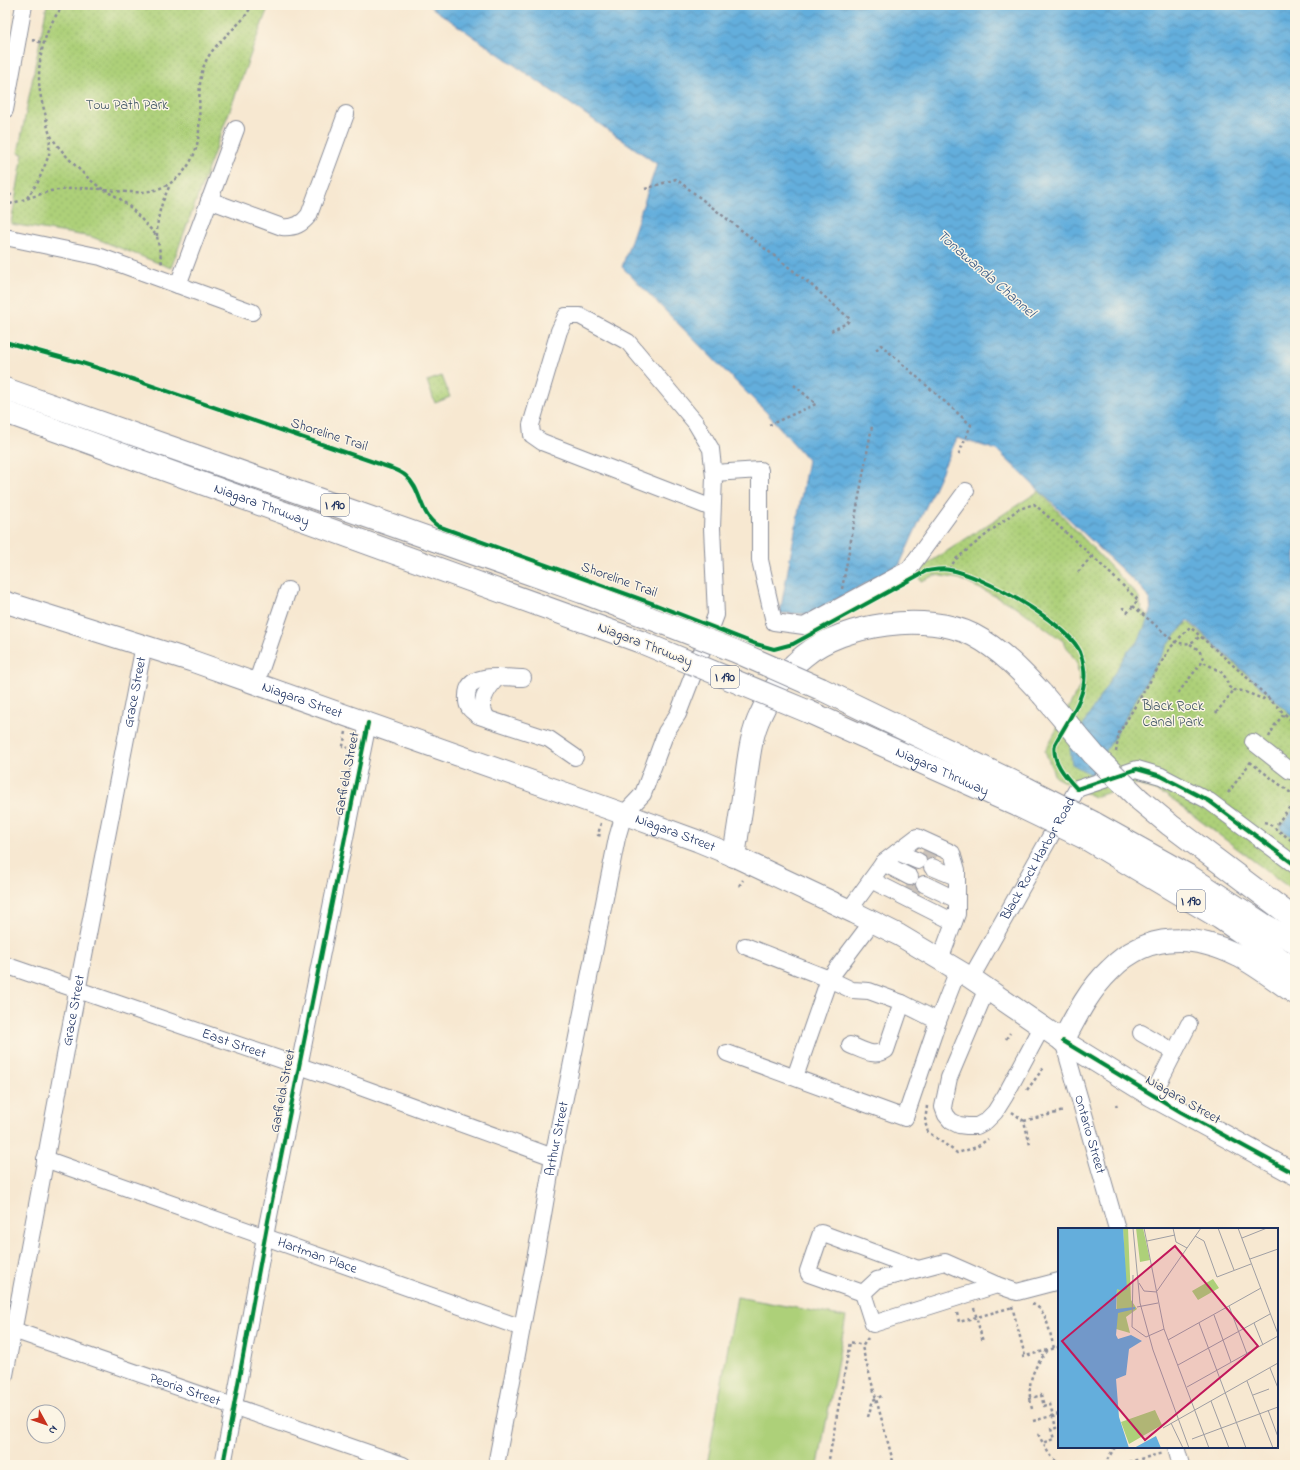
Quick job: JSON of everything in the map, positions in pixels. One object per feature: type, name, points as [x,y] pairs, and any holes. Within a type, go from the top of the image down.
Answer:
[{"type":"highway","name":"Niagara Thruway","points":[[12,391],[582,592],[736,651],[821,689],[1023,797],[1089,830],[1189,876],[1263,924],[1295,942]]},
{"type":"highway","name":"Niagara Thruway","points":[[10,414],[642,642],[809,712],[1023,797]]},
{"type":"highway","points":[[734,856],[753,736],[760,716],[770,696],[792,667],[804,656],[823,644],[845,634],[876,626],[914,623],[947,626],[973,635],[988,644],[1021,671],[1094,755],[1140,800],[1170,825],[1295,919]]},
{"type":"highway","name":"Niagara Thruway","points":[[1089,830],[1295,969]]},
{"type":"highway","points":[[1063,1040],[1081,1007],[1097,984],[1110,969],[1127,956],[1159,942],[1189,940],[1216,946],[1241,957],[1295,993]]},
{"type":"main road","name":"Niagara Street","points":[[5,602],[144,645],[368,723],[624,814],[734,856],[851,911],[940,960],[972,979],[1042,1027],[1152,1096],[1295,1174]]},
{"type":"street","points":[[5,110],[24,5]]},
{"type":"street","points":[[210,200],[282,227],[289,228],[304,221],[309,215],[346,114]]},
{"type":"street","points":[[178,285],[236,129]]},
{"type":"street","points":[[5,237],[101,257],[252,312]]},
{"type":"street","points":[[624,814],[643,794],[666,732],[678,714],[716,615],[712,508],[714,473],[711,449],[694,422],[628,342],[580,316],[566,316],[558,332],[531,425],[532,435],[548,444],[712,508]]},
{"type":"street","points":[[714,473],[760,470],[760,560],[774,622],[804,626],[909,569],[966,491]]},
{"type":"street","points":[[256,684],[288,590]]},
{"type":"street","name":"Grace Street","points":[[5,1375],[144,645]]},
{"type":"street","points":[[523,678],[482,677],[475,680],[467,693],[466,702],[470,710],[488,719],[549,739],[575,757]]},
{"type":"street","name":"Garfield Street","points":[[223,1465],[265,1237],[368,723]]},
{"type":"street","points":[[1252,742],[1290,771]]},
{"type":"street","name":"Black Rock Harbor Road","points":[[972,979],[1076,789],[1137,770],[1161,776],[1209,801],[1295,865]]},
{"type":"street","name":"Arthur Street","points":[[496,1465],[553,1157],[617,838],[624,814]]},
{"type":"street","points":[[925,855],[917,837],[952,853],[956,871],[956,912],[940,960]]},
{"type":"street","points":[[851,911],[855,902],[877,872],[897,852],[925,855],[956,871]]},
{"type":"street","points":[[877,872],[914,886],[956,912]]},
{"type":"street","points":[[877,872],[956,912]]},
{"type":"street","points":[[795,1077],[829,979],[872,922]]},
{"type":"street","points":[[744,946],[829,979],[852,990],[869,991],[902,1003],[938,1021]]},
{"type":"street","name":"East Street","points":[[5,965],[299,1066],[553,1157]]},
{"type":"street","points":[[727,1053],[905,1118],[938,1021],[972,979]]},
{"type":"street","points":[[972,979],[943,1107],[946,1115],[951,1121],[959,1125],[977,1126],[986,1121],[995,1112],[1042,1027]]},
{"type":"street","points":[[850,1045],[876,1054],[886,1050],[902,1003]]},
{"type":"street","points":[[1152,1096],[1189,1024]]},
{"type":"street","points":[[1140,1033],[1174,1052]]},
{"type":"street","name":"Ontario Street","points":[[1063,1040],[1117,1228]]},
{"type":"street","name":"Hartman Place","points":[[46,1159],[522,1328]]},
{"type":"street","points":[[862,1293],[809,1274],[808,1271],[821,1233],[918,1269]]},
{"type":"street","points":[[862,1293],[877,1280],[945,1262],[997,1285],[1017,1292],[1058,1281]]},
{"type":"street","points":[[862,1293],[873,1324],[997,1285]]},
{"type":"street","name":"Peoria Street","points":[[13,1330],[403,1465]]},
{"type":"street","points":[[1170,1450],[1181,1465]]},
{"type":"path","points":[[27,198],[38,182],[49,155],[50,136],[40,92],[39,70],[44,43],[55,15],[64,5]]},
{"type":"path","points":[[163,267],[157,221],[160,208],[170,185],[184,170],[194,154],[200,133],[199,94],[202,71],[212,50],[243,19],[252,5]]},
{"type":"path","points":[[50,136],[71,161],[102,189],[120,198],[130,206],[158,236]]},
{"type":"path","points":[[645,189],[676,179],[809,283],[850,320],[831,331]]},
{"type":"path","points":[[10,204],[50,191],[78,188],[102,189],[132,193],[150,192],[170,185]]},
{"type":"path","points":[[5,194],[12,195]]},
{"type":"path","points":[[876,350],[881,345],[971,425],[958,456]]},
{"type":"path","points":[[769,425],[816,404],[794,385]]},
{"type":"path","points":[[842,592],[872,426]]},
{"type":"path","points":[[949,569],[956,559],[1017,510],[1034,504],[1138,600],[1128,612],[1123,608],[1121,611]]},
{"type":"path","points":[[1078,572],[1092,556]]},
{"type":"path","points":[[943,570],[949,569],[956,571]]},
{"type":"path","points":[[1133,606],[1175,642],[1190,644],[1198,650],[1204,661],[1209,666],[1221,672],[1229,687],[1263,699],[1266,696]]},
{"type":"path","points":[[1115,754],[1118,748],[1120,733],[1164,657],[1175,642],[1190,627],[1295,724]]},
{"type":"path","points":[[1190,644],[1200,636]]},
{"type":"path","points":[[1178,692],[1204,661]]},
{"type":"path","points":[[1216,714],[1234,690]]},
{"type":"path","points":[[1270,735],[1284,714]]},
{"type":"path","points":[[343,746],[346,734]]},
{"type":"path","points":[[1224,790],[1228,793],[1251,761],[1295,796]]},
{"type":"path","points":[[1277,824],[1295,800]]},
{"type":"path","points":[[1268,822],[1295,843]]},
{"type":"path","points":[[598,835],[601,824]]},
{"type":"path","points":[[739,886],[743,880]]},
{"type":"path","points":[[1006,1038],[1010,1033]]},
{"type":"path","points":[[1026,1091],[1044,1066]]},
{"type":"path","points":[[929,1100],[924,1122],[928,1132],[957,1153],[977,1147],[990,1137]]},
{"type":"path","points":[[1008,1117],[1015,1107]]},
{"type":"path","points":[[1024,1121],[1064,1111]]},
{"type":"path","points":[[1011,1112],[1024,1121],[1030,1145]]},
{"type":"path","points":[[1029,1304],[1039,1308],[1044,1313],[1054,1348]]},
{"type":"path","points":[[958,1320],[959,1322],[976,1316],[1018,1306]]},
{"type":"path","points":[[1013,1310],[1024,1356],[1058,1347]]},
{"type":"path","points":[[976,1316],[983,1342]]},
{"type":"path","points":[[870,1336],[862,1347],[894,1465]]},
{"type":"path","points":[[828,1465],[850,1342],[864,1345]]},
{"type":"path","points":[[1032,1409],[1029,1399],[1031,1379],[1035,1368],[1048,1350]]},
{"type":"path","points":[[868,1418],[872,1400],[875,1397],[884,1395]]},
{"type":"path","points":[[1029,1399],[1041,1395],[1044,1406],[1050,1404],[1056,1428],[1051,1429],[1054,1439],[1042,1443]]},
{"type":"path","points":[[1033,1422],[1058,1414]]},
{"type":"path","points":[[1038,1434],[1049,1454],[1061,1465]]},
{"type":"path","points":[[1104,1465],[1114,1448]]},
{"type":"path","points":[[1117,1465],[1170,1450]]},
{"type":"green space","name":"Tow Path Park","points":[[47,5],[269,5],[171,268],[92,237],[11,224],[23,154],[18,153]]},
{"type":"green space","points":[[442,376],[450,397],[435,403],[427,381]]},
{"type":"green space","name":"Black Rock Canal Park","points":[[1039,491],[1139,597],[1141,609],[1173,636],[1188,622],[1295,718],[1295,808],[1280,828],[1295,839],[1295,892],[1166,795],[1136,784],[1094,797],[1055,777],[1045,751],[1080,686],[1077,663],[1063,641],[1017,607],[960,579],[936,575],[921,581],[915,572]]},
{"type":"green space","points":[[737,1297],[846,1317],[818,1465],[707,1465]]},
{"type":"water","name":"Tonawanda Channel","points":[[428,5],[1295,5],[1295,718],[1188,620],[1168,644],[1092,775],[1072,764],[1070,747],[1127,652],[1138,642],[1151,612],[1150,601],[1143,590],[997,450],[957,438],[899,566],[808,614],[780,613],[808,460],[767,413],[622,267],[657,164]]},
{"type":"water","points":[[1295,808],[1295,839],[1280,828]]},
{"type":"tunnel","points":[[924,849],[937,856]]},
{"type":"tunnel","points":[[905,888],[919,895]]},
{"type":"cycle path","name":"Shoreline Trail","points":[[5,342],[82,363],[135,380],[401,472],[411,481],[427,515],[438,526],[654,604],[756,644],[774,649],[793,644],[926,571],[947,569],[981,580],[1020,601],[1056,625],[1069,637],[1079,650],[1084,669],[1083,689],[1076,708],[1055,744],[1054,750],[1057,763],[1077,789],[1137,769],[1161,776],[1209,801],[1295,865]]},
{"type":"cycle path","points":[[223,1465],[267,1226],[368,723]]},
{"type":"cycle path","points":[[1063,1041],[1181,1112],[1295,1174]]}]
